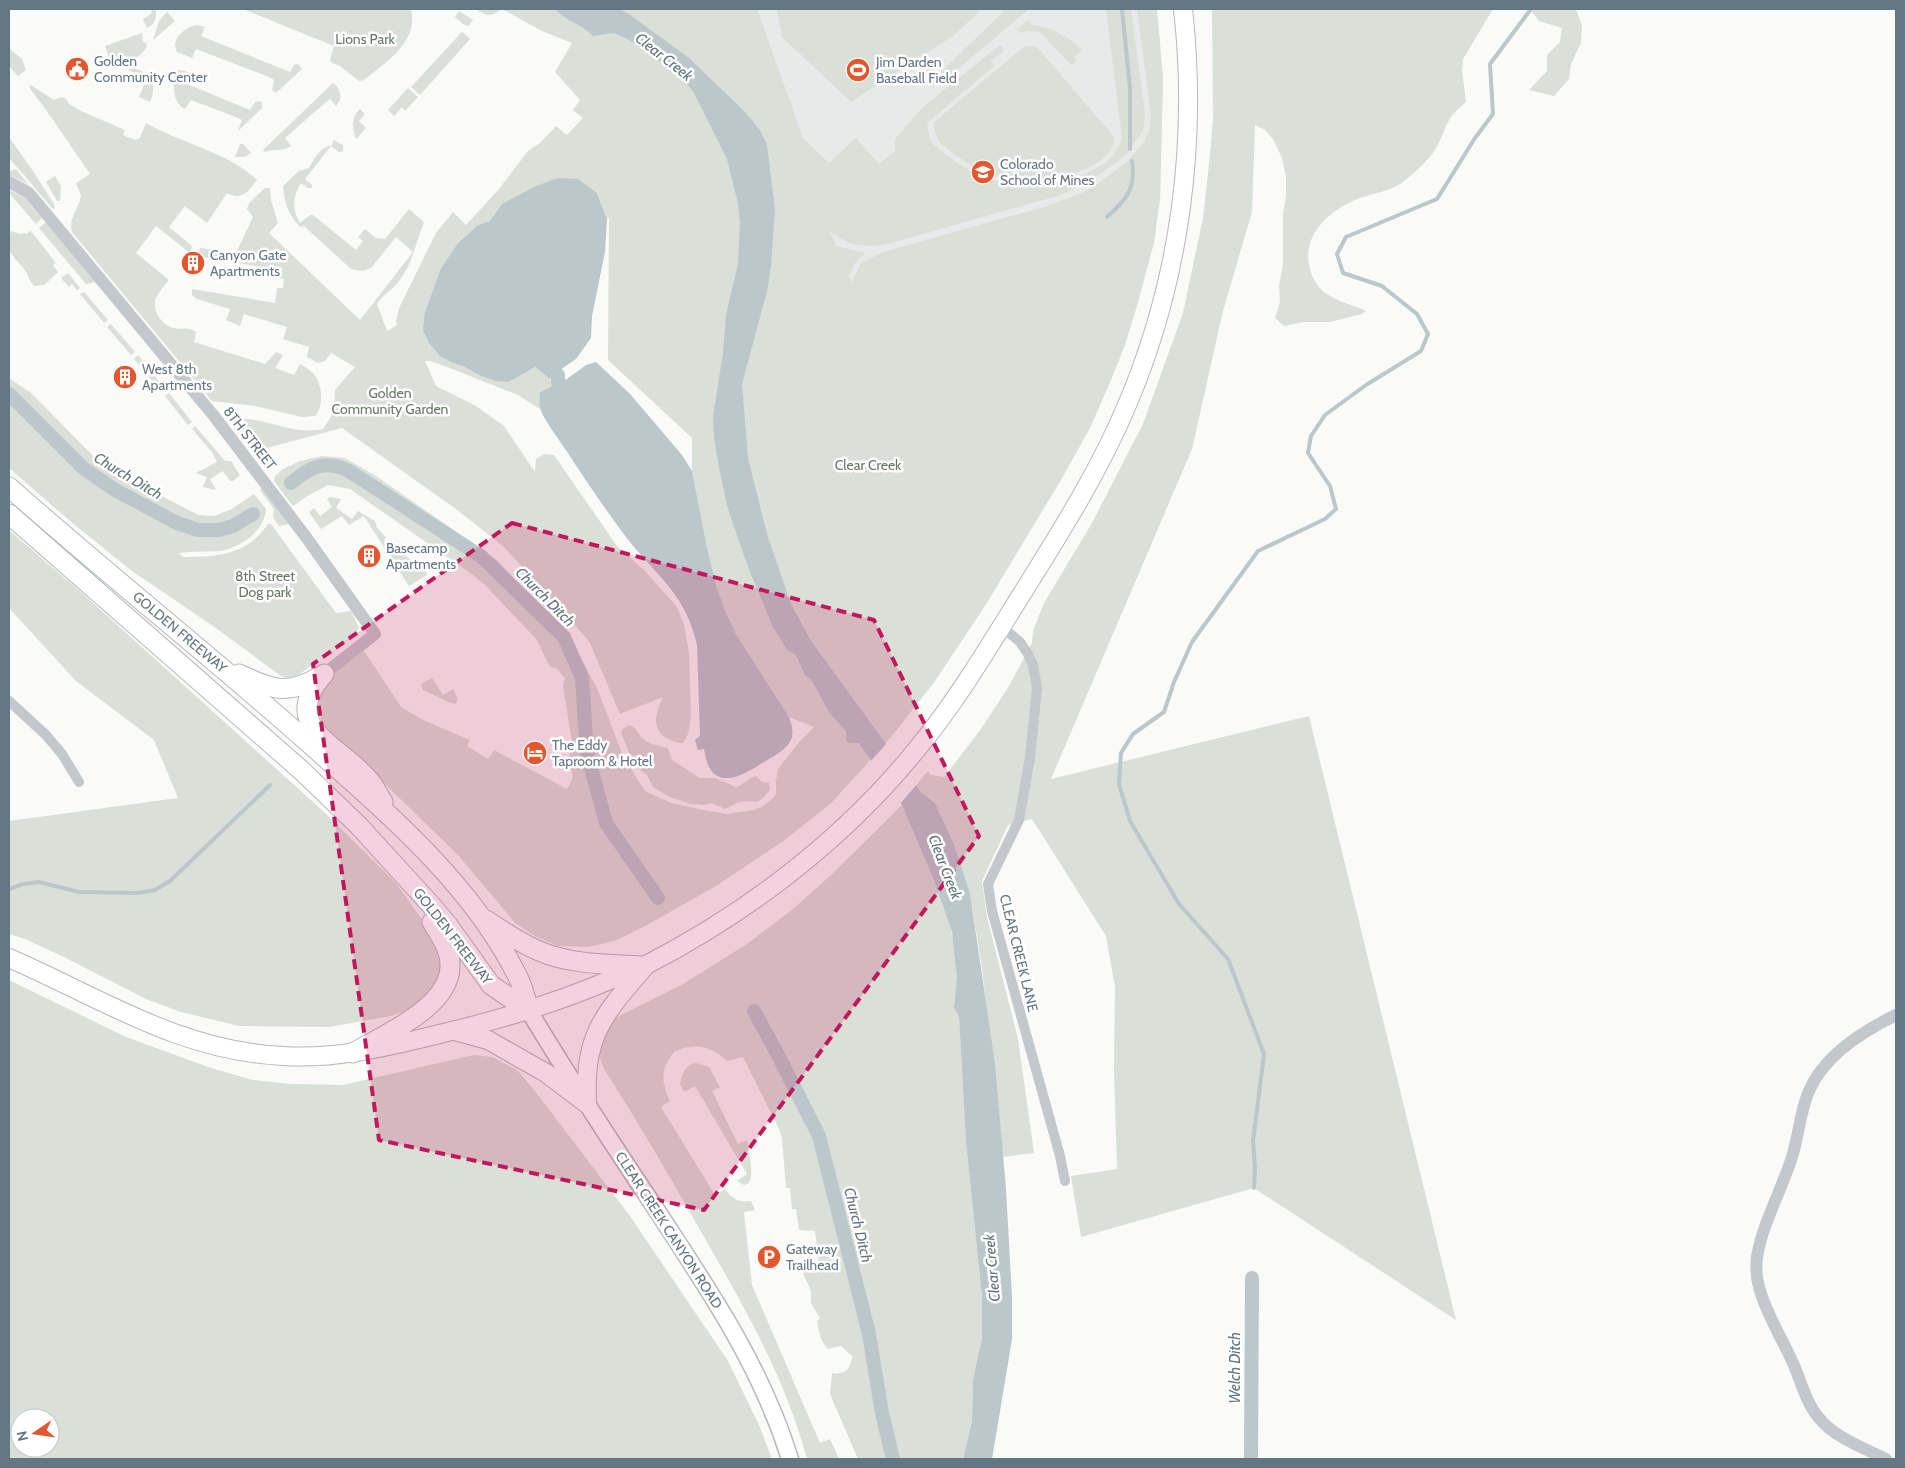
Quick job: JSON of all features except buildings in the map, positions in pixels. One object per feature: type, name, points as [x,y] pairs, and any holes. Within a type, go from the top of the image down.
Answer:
[{"type":"highway","points":[[9,958],[145,1023],[194,1041],[237,1051],[285,1057],[353,1053],[391,1046],[530,1010],[645,966],[714,927],[753,901],[808,857],[852,820],[889,782],[926,738],[963,686],[1056,538],[1105,452],[1131,396],[1153,331],[1172,259],[1184,184],[1188,137],[1188,80],[1183,9]]},
{"type":"highway","name":"GOLDEN FREEWAY","points":[[9,488],[213,659],[394,820],[446,873],[482,917],[518,976],[530,1010]]},
{"type":"highway","name":"GOLDEN FREEWAY","points":[[9,514],[301,770],[359,826],[448,925],[491,985],[530,1010]]},
{"type":"highway","points":[[213,659],[251,679],[282,689],[296,688],[324,674]]},
{"type":"highway","points":[[324,674],[315,683],[307,698],[306,710],[310,723],[320,736],[369,779],[394,820]]},
{"type":"highway","points":[[353,1053],[425,1010],[442,990],[448,978],[450,967],[444,941],[392,862]]},
{"type":"highway","points":[[482,917],[523,943],[548,954],[595,962],[645,966]]},
{"type":"highway","points":[[587,1104],[587,1065],[595,1033],[616,1000],[645,966]]},
{"type":"highway","points":[[452,1031],[488,1040],[546,1073],[587,1104]]},
{"type":"main road","name":"CLEAR CREEK CANYON ROAD","points":[[530,1010],[587,1104],[733,1328],[770,1405],[790,1459]]},
{"type":"street","name":"8TH STREET","points":[[9,182],[29,193],[214,416],[306,536],[375,634],[324,674]]},
{"type":"street","name":"CLEAR CREEK LANE","points":[[1002,626],[1020,642],[1028,654],[1033,665],[1036,688],[1030,758],[1019,820],[988,884],[992,911],[1060,1156],[1065,1182]]},
{"type":"street","points":[[9,701],[46,735],[62,754],[79,782]]},
{"type":"street","points":[[1886,1459],[1834,1432],[1819,1418],[1810,1403],[1794,1364],[1772,1320],[1759,1287],[1756,1272],[1760,1244],[1792,1156],[1808,1092],[1814,1080],[1841,1050],[1861,1035],[1896,1015]]},
{"type":"highlighted area","points":[[512,523],[874,620],[979,836],[704,1210],[379,1140],[313,664]]},
{"type":"shaded area","name":"Colorado School of Mines","points":[[688,9],[1157,9],[1163,79],[1160,199],[856,290],[839,255]]},
{"type":"green space","points":[[152,9],[156,9],[156,18],[154,23],[147,28],[143,19],[151,14]]},
{"type":"green space","name":"Lions Park","points":[[243,9],[411,9],[412,21],[410,31],[399,50],[364,80],[359,81],[340,66],[332,63],[330,60],[334,46]]},
{"type":"green space","points":[[475,9],[502,9],[489,15]]},
{"type":"green space","name":"Golden Community Garden","points":[[502,9],[757,9],[803,138],[829,163],[856,138],[879,164],[895,151],[895,139],[923,107],[1000,45],[1005,50],[991,61],[994,66],[927,123],[929,135],[940,150],[968,169],[984,177],[1001,182],[1036,186],[1054,184],[1089,172],[1106,162],[1116,151],[1122,138],[1106,9],[1131,9],[1145,113],[1143,131],[1125,156],[1094,178],[1061,195],[887,244],[857,245],[843,240],[830,231],[836,246],[865,253],[855,263],[849,275],[852,282],[861,263],[883,252],[1048,206],[1084,192],[1127,162],[1144,142],[1150,129],[1151,116],[1137,9],[1157,9],[1163,79],[1160,199],[1154,243],[1137,306],[1125,345],[1089,430],[985,606],[935,681],[888,741],[830,804],[782,842],[716,886],[617,940],[587,947],[557,946],[535,936],[515,923],[458,855],[385,784],[326,732],[311,706],[321,684],[356,654],[364,651],[401,707],[423,720],[470,740],[467,746],[488,759],[494,750],[567,789],[573,778],[569,756],[573,748],[563,686],[565,678],[556,668],[550,667],[537,640],[485,585],[350,489],[328,485],[293,506],[274,481],[275,476],[283,469],[300,461],[322,456],[345,458],[376,476],[497,560],[573,643],[597,688],[623,756],[645,791],[671,803],[727,814],[754,810],[773,798],[776,794],[778,769],[814,727],[789,717],[736,634],[724,608],[716,585],[707,547],[692,471],[692,438],[608,360],[609,218],[607,219],[597,193],[502,204],[490,221],[478,225],[458,243],[441,268],[425,312],[453,363],[481,376],[509,382],[535,367],[550,379],[552,386],[540,392],[540,409],[518,395],[447,367],[425,361],[436,386],[476,406],[504,426],[535,472],[536,459],[544,454],[554,455],[617,546],[645,571],[677,607],[684,625],[689,653],[691,716],[688,734],[683,743],[668,739],[662,735],[657,726],[658,709],[663,697],[620,714],[589,641],[504,547],[456,509],[342,428],[255,451],[251,450],[230,424],[231,419],[254,420],[299,430],[323,429],[334,412],[335,390],[355,367],[331,353],[325,361],[318,363],[307,357],[309,347],[283,339],[287,327],[244,314],[240,326],[226,320],[230,309],[197,299],[192,295],[192,289],[275,303],[277,288],[283,288],[284,279],[278,278],[279,270],[197,256],[200,248],[236,253],[253,217],[247,209],[249,203],[265,188],[270,188],[271,200],[278,223],[269,233],[360,320],[413,252],[396,237],[371,268],[362,271],[351,269],[304,226],[300,227],[286,204],[283,186],[299,171],[309,168],[315,157],[324,148],[332,145],[333,140],[343,145],[343,151],[339,152],[331,146],[305,179],[312,185],[312,188],[308,188],[301,183],[296,193],[294,208],[300,223],[310,215],[313,215],[356,250],[363,241],[358,237],[365,229],[376,238],[385,239],[409,209],[424,222],[411,260],[404,274],[377,304],[387,331],[397,325],[399,308],[436,233],[453,212],[466,225],[499,189],[528,151],[540,143],[556,126],[567,135],[583,118],[573,110],[580,100],[555,72],[572,43],[542,31]]},
{"type":"green space","name":"Jim Darden Baseball Field","points":[[777,9],[982,9],[953,36],[851,102],[782,37]]},
{"type":"green space","points":[[1006,9],[1029,9],[940,84],[927,84],[924,71],[932,68],[939,74]]},
{"type":"green space","points":[[1212,9],[1493,9],[1463,59],[1462,70],[1466,102],[1456,111],[1446,125],[1439,143],[1432,154],[1416,171],[1397,186],[1359,198],[1334,212],[1318,228],[1313,237],[1309,247],[1308,258],[1315,282],[1321,290],[1329,295],[1366,311],[1362,314],[1330,322],[1304,322],[1284,326],[1275,318],[1280,302],[1279,286],[1283,265],[1283,213],[1286,196],[1286,177],[1282,158],[1273,139],[1265,130],[1255,125],[1252,212],[1223,311],[1192,449],[1051,779],[1309,716],[1456,1320],[1254,1188],[1081,1237],[1071,1176],[1117,1169],[1114,1070],[1115,987],[1106,936],[1032,819],[1008,825],[982,881],[987,917],[1018,1039],[1034,1153],[1003,1157],[982,968],[970,893],[954,844],[935,803],[921,792],[916,785],[928,771],[931,775],[945,776],[981,729],[1009,686],[1032,643],[1033,631],[1044,603],[1092,523],[1143,424],[1183,313],[1203,218],[1213,118]]},
{"type":"green space","points":[[1530,9],[1576,9],[1582,26],[1581,43],[1571,64],[1569,79],[1554,96],[1529,90],[1547,71],[1547,55],[1560,42],[1562,28],[1539,21]]},
{"type":"green space","points":[[459,11],[473,20],[468,26],[455,17]]},
{"type":"green space","points":[[167,12],[175,21],[153,40],[159,21]]},
{"type":"green space","points":[[1029,19],[1031,25],[1052,30],[1065,36],[1077,45],[1082,50],[1074,57],[1077,61],[1071,65],[1040,32],[1027,31],[1021,33],[1017,30]]},
{"type":"green space","points":[[197,25],[205,27],[201,36],[290,72],[294,65],[298,64],[302,69],[276,93],[272,90],[274,80],[269,77],[196,49],[192,58],[177,52],[175,43],[177,38],[188,28]]},
{"type":"green space","points":[[462,32],[470,39],[420,95],[411,87]]},
{"type":"green space","points":[[142,33],[143,42],[147,46],[140,55],[136,58],[125,60],[109,58],[105,46]]},
{"type":"green space","points":[[9,45],[11,50],[22,59],[26,70],[18,76],[9,66]]},
{"type":"green space","points":[[1025,46],[1036,46],[1115,138],[1111,149],[1105,157],[1095,164],[1070,175],[1056,178],[1030,181],[1011,180],[985,172],[969,164],[940,143],[937,138],[933,123]]},
{"type":"green space","points":[[132,68],[144,72],[151,79],[153,89],[150,102],[139,97],[147,78],[128,70]]},
{"type":"green space","points":[[178,70],[190,74],[187,84],[250,110],[255,102],[260,101],[262,108],[238,131],[242,120],[236,117],[191,100],[185,109],[178,102],[175,94],[174,74]]},
{"type":"green space","points":[[333,83],[338,88],[340,94],[340,100],[336,106],[330,99],[285,138],[291,146],[285,149],[265,152],[263,150]]},
{"type":"green space","points":[[31,85],[54,100],[62,97],[81,111],[125,130],[123,135],[135,140],[140,138],[146,123],[219,155],[257,180],[241,196],[227,193],[207,223],[185,206],[169,227],[192,246],[190,253],[156,226],[136,253],[169,280],[155,301],[156,311],[164,323],[173,328],[193,330],[196,332],[194,342],[265,364],[276,352],[283,355],[275,368],[294,375],[300,364],[304,366],[311,371],[320,386],[320,408],[315,416],[302,417],[255,406],[212,401],[72,232],[71,222],[81,196],[76,183],[90,174],[29,87]]},
{"type":"green space","points":[[408,88],[418,97],[405,111],[402,107],[394,116],[388,110]]},
{"type":"green space","points":[[360,109],[365,114],[359,121],[366,128],[356,139],[353,123]]},
{"type":"green space","points":[[9,137],[54,204],[55,209],[52,208],[9,158]]},
{"type":"green space","points":[[240,144],[243,144],[251,153],[244,157],[235,157]]},
{"type":"green space","points":[[16,169],[29,185],[9,175],[9,171]]},
{"type":"green space","points":[[55,176],[61,186],[60,201],[57,201],[46,182]]},
{"type":"green space","points":[[9,190],[25,198],[42,218],[36,224],[9,193]]},
{"type":"green space","points":[[46,222],[96,282],[86,284],[39,228]]},
{"type":"green space","points":[[11,231],[26,234],[31,231],[56,263],[53,265],[58,272],[44,285],[34,286],[26,272],[11,254],[8,238]]},
{"type":"green space","points":[[68,273],[80,288],[77,290],[72,284],[69,287],[61,278]]},
{"type":"green space","points":[[84,292],[108,320],[104,323],[80,294]]},
{"type":"green space","points":[[111,324],[135,352],[131,355],[107,327]]},
{"type":"green space","points":[[138,355],[166,390],[162,393],[134,359]]},
{"type":"green space","name":"8th Street Dog park","points":[[9,378],[31,393],[109,472],[150,490],[198,515],[214,516],[232,509],[254,494],[266,509],[265,517],[261,524],[250,537],[235,546],[219,551],[179,553],[183,557],[196,557],[230,552],[251,542],[268,524],[271,524],[336,613],[351,611],[359,628],[352,638],[326,654],[296,677],[290,679],[281,676],[213,626],[132,571],[9,468]]},
{"type":"green space","points":[[169,393],[192,422],[188,425],[165,396]]},
{"type":"green space","points":[[195,426],[225,461],[231,461],[240,475],[233,481],[230,481],[223,471],[210,479],[216,490],[203,487],[207,477],[196,473],[217,462],[212,452],[192,429]]},
{"type":"green space","points":[[262,487],[289,524],[279,526],[273,517],[274,509],[260,490]]},
{"type":"green space","points":[[330,497],[341,499],[336,508],[352,519],[358,511],[375,521],[377,528],[386,537],[384,542],[426,570],[427,575],[409,586],[364,516],[349,525],[342,516],[321,529],[309,512],[314,508],[320,516],[332,507],[327,499]]},
{"type":"green space","points":[[9,530],[82,593],[324,812],[396,883],[435,938],[443,953],[437,988],[409,1010],[391,1016],[329,1027],[239,1026],[181,1012],[146,999],[64,957],[25,939],[9,934],[9,821],[178,798],[154,740],[76,681],[9,608]]},
{"type":"green space","points":[[432,678],[443,695],[453,689],[458,699],[456,704],[423,690],[421,684]]},
{"type":"green space","points":[[630,725],[647,741],[668,748],[672,760],[700,778],[715,778],[736,787],[756,776],[762,782],[769,783],[770,790],[759,801],[746,801],[725,809],[711,803],[704,805],[691,804],[670,797],[653,787],[647,775],[634,765],[621,733],[622,729]]},
{"type":"green space","points":[[902,805],[943,901],[955,951],[957,980],[955,1002],[959,1017],[966,1142],[982,1297],[982,1338],[973,1379],[972,1421],[963,1459],[858,1459],[830,1394],[832,1373],[844,1372],[849,1368],[852,1356],[841,1346],[828,1349],[820,1336],[817,1321],[820,1318],[811,1303],[811,1291],[803,1273],[808,1268],[819,1266],[815,1231],[799,1230],[796,1209],[792,1209],[790,1188],[786,1188],[782,1138],[743,1057],[727,1061],[708,1049],[695,1046],[688,1047],[674,1052],[666,1064],[663,1076],[670,1101],[661,1107],[715,1195],[725,1189],[736,1200],[751,1201],[755,1210],[744,1212],[752,1285],[820,1443],[830,1439],[839,1459],[807,1459],[788,1401],[751,1321],[669,1177],[604,1069],[598,1053],[606,1026],[619,1016],[683,984],[747,944],[793,909],[831,875]]},
{"type":"green space","points":[[9,980],[126,1037],[211,1068],[253,1080],[291,1084],[343,1085],[474,1055],[492,1057],[517,1070],[630,1216],[728,1361],[759,1425],[772,1459],[9,1459]]},
{"type":"green space","points":[[696,1063],[709,1067],[720,1087],[712,1091],[738,1144],[747,1140],[751,1176],[747,1184],[744,1185],[737,1181],[747,1174],[695,1086],[684,1092],[680,1084],[685,1070]]},
{"type":"water","name":"Clear Creek","points":[[555,9],[619,9],[629,14],[689,58],[744,111],[760,130],[767,145],[775,210],[771,266],[767,291],[742,384],[748,458],[767,534],[791,604],[811,641],[921,792],[935,803],[954,844],[970,893],[995,1064],[1006,1189],[1012,1297],[1012,1339],[992,1459],[963,1459],[972,1421],[973,1379],[982,1338],[982,1297],[966,1142],[959,1017],[954,1007],[957,978],[952,932],[934,880],[902,805],[859,743],[849,743],[846,740],[846,731],[829,712],[811,679],[805,675],[796,655],[787,650],[773,627],[750,572],[733,524],[719,468],[714,438],[713,416],[723,353],[726,315],[738,264],[740,222],[738,203],[727,159],[694,93],[683,79],[644,49],[625,38],[614,33],[593,36]]},
{"type":"water","points":[[558,178],[578,179],[597,193],[607,219],[605,252],[592,316],[591,338],[576,359],[560,370],[558,375],[550,379],[535,367],[509,382],[496,381],[481,376],[440,356],[429,343],[423,330],[425,312],[441,268],[458,243],[478,225],[490,221],[502,204],[536,186]]},
{"type":"water","points":[[596,362],[630,394],[682,455],[692,471],[707,547],[716,585],[724,608],[736,634],[790,720],[792,734],[791,740],[786,747],[757,766],[734,777],[720,777],[713,773],[708,765],[704,749],[698,750],[695,740],[700,736],[697,645],[686,613],[670,588],[629,541],[613,519],[541,411],[540,392],[567,379],[586,365]]},
{"type":"pier","points":[[888,742],[918,783],[899,805],[870,762]]},
{"type":"waterway","points":[[1122,9],[1130,88],[1130,149]]},
{"type":"waterway","points":[[1254,1188],[1253,1141],[1264,1054],[1228,959],[1179,904],[1130,821],[1119,784],[1121,753],[1133,734],[1164,712],[1174,682],[1192,642],[1258,551],[1325,519],[1336,509],[1330,486],[1308,453],[1311,436],[1325,415],[1366,385],[1421,351],[1428,334],[1417,314],[1382,286],[1343,273],[1337,254],[1346,237],[1437,199],[1475,138],[1493,114],[1490,64],[1531,9]]},
{"type":"waterway","points":[[1107,217],[1120,205],[1128,193],[1133,179],[1132,161]]},
{"type":"waterway","points":[[558,375],[558,383]]},
{"type":"waterway","name":"Church Ditch","points":[[9,394],[83,468],[115,490],[177,523],[198,530],[219,530],[233,526],[253,514]]},
{"type":"waterway","name":"Church Ditch","points":[[291,483],[311,469],[325,465],[340,467],[349,471],[482,557],[564,637],[582,678],[587,753],[606,823],[658,898]]},
{"type":"waterway","points":[[9,889],[23,884],[39,882],[79,892],[138,893],[155,890],[170,881],[270,785]]},
{"type":"waterway","name":"Church Ditch","points":[[754,1011],[819,1136],[869,1334],[882,1413],[893,1459]]},
{"type":"waterway","name":"Welch Ditch","points":[[1251,1459],[1252,1278]]},
{"type":"place","name":"Golden Community Center","points":[[77,69]]},
{"type":"place","name":"Jim Darden Baseball Field","points":[[858,70]]},
{"type":"place","name":"Colorado School of Mines","points":[[983,172]]},
{"type":"place","name":"Canyon Gate Apartments","points":[[193,263]]},
{"type":"place","name":"West 8th Apartments","points":[[125,377]]},
{"type":"place","name":"Basecamp Apartments","points":[[369,556]]},
{"type":"place","name":"The Eddy Taproom & Hotel","points":[[535,753]]},
{"type":"place","name":"Gateway Trailhead","points":[[769,1257]]}]
